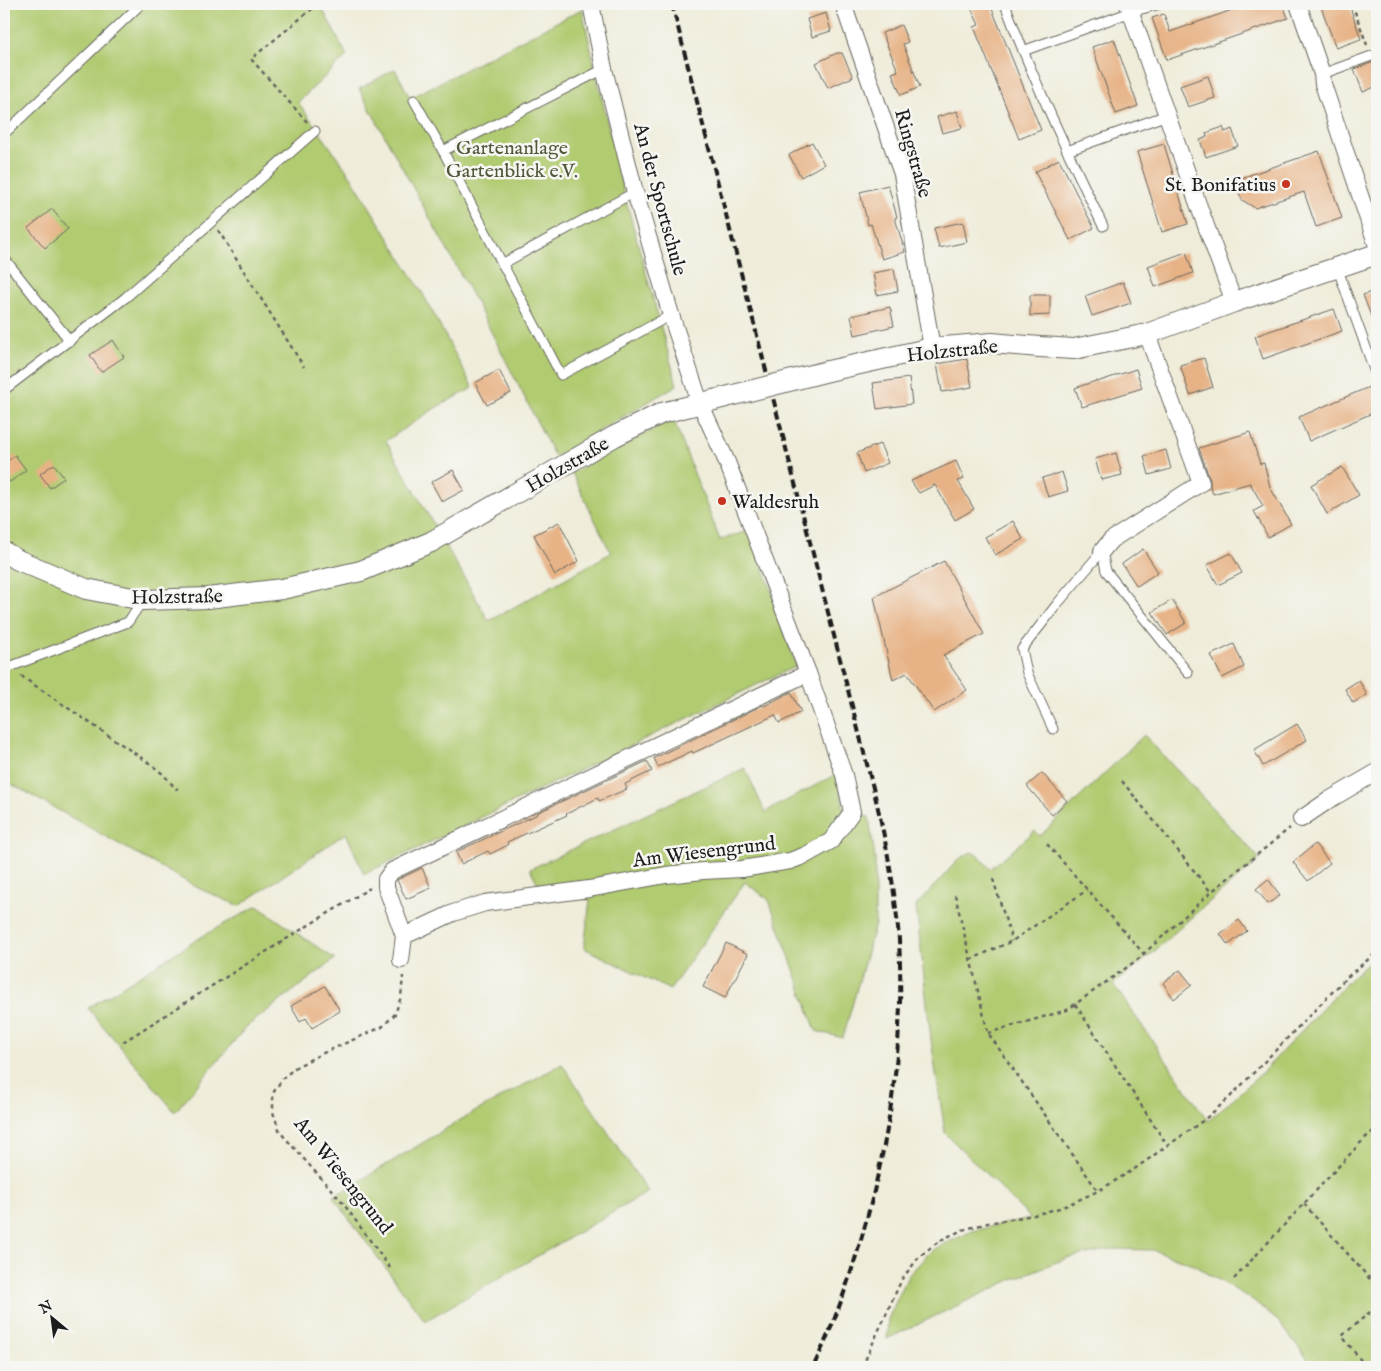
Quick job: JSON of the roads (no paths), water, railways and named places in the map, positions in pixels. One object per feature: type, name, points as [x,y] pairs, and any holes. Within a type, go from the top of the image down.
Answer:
[{"type":"street","name":"An der Sportschule","points":[[591,4],[604,69],[635,192],[671,315],[707,401]]},
{"type":"street","name":"Ringstraße","points":[[843,4],[902,174],[932,348]]},
{"type":"street","points":[[1298,4],[1377,246]]},
{"type":"street","points":[[1130,8],[1234,302]]},
{"type":"street","name":"Holzstraße","points":[[4,552],[18,560],[86,589],[143,600],[208,598],[282,589],[362,571],[431,542],[615,436],[662,413],[828,371],[932,348],[992,343],[1074,349],[1147,334],[1234,302],[1377,254]]},
{"type":"street","points":[[1102,551],[1111,540],[1201,483],[1147,334]]},
{"type":"street","name":"Am Wiesengrund","points":[[404,936],[453,913],[485,903],[589,889],[666,875],[742,869],[790,861],[806,855],[831,841],[852,812],[844,775],[808,673],[727,462],[707,401]]},
{"type":"street","points":[[401,960],[404,936],[386,887],[386,879],[392,871],[808,673]]},
{"type":"street","points":[[1301,819],[1377,772]]},
{"type":"lane","points":[[4,134],[141,4]]},
{"type":"lane","points":[[1005,4],[1023,51],[1067,151],[1103,226]]},
{"type":"lane","points":[[1023,51],[1130,8],[1160,4]]},
{"type":"lane","points":[[1322,74],[1374,55]]},
{"type":"lane","points":[[443,152],[604,69]]},
{"type":"lane","points":[[414,100],[561,375],[671,315]]},
{"type":"lane","points":[[1067,151],[1167,115]]},
{"type":"lane","points":[[4,390],[125,298],[315,131]]},
{"type":"lane","points":[[502,264],[635,192]]},
{"type":"lane","points":[[4,258],[70,341]]},
{"type":"lane","points":[[1337,268],[1377,378]]},
{"type":"lane","points":[[1102,551],[1106,570],[1188,673]]},
{"type":"lane","points":[[1053,729],[1027,673],[1022,649],[1102,551]]},
{"type":"lane","points":[[8,668],[128,622],[143,600]]},
{"type":"railway","points":[[672,4],[875,796],[895,899],[899,940],[900,1017],[893,1093],[887,1131],[870,1206],[845,1291],[813,1367]]},
{"type":"place","name":"St. Bonifatius","points":[[1286,184]]},
{"type":"place","name":"Waldesruh","points":[[722,501]]},
{"type":"park label","name":"Gartenanlage Gartenblick e.V.","points":[[512,158]]}]
